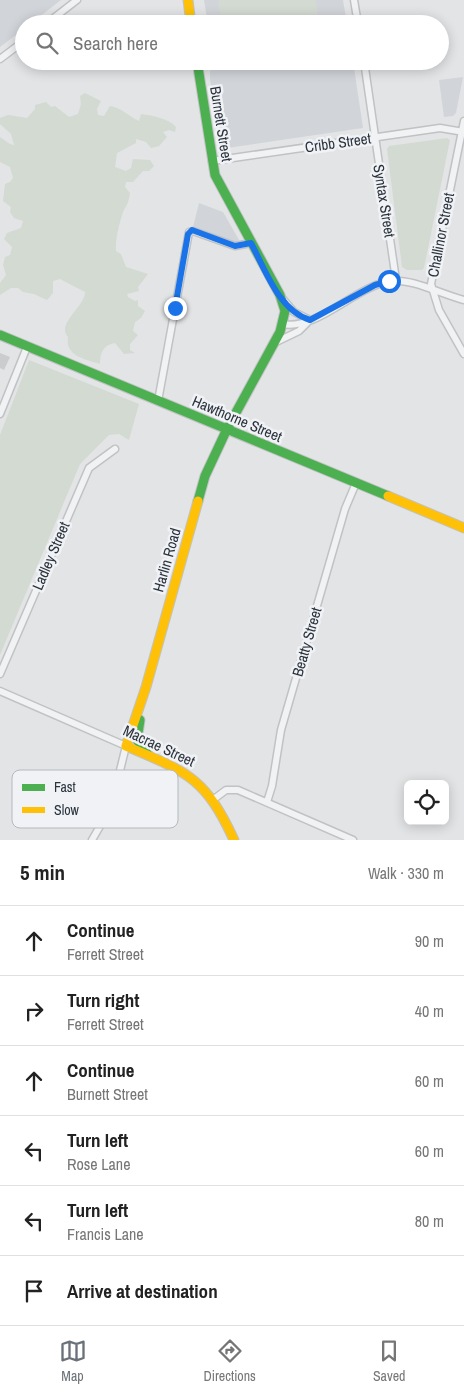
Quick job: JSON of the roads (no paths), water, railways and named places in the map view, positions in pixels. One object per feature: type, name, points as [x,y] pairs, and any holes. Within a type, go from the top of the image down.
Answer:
[{"type":"main road","points":[[188,0],[190,15]]},
{"type":"main road","name":"Burnett Street","points":[[198,70],[216,178],[280,295]]},
{"type":"main road","name":"Harlin Road","points":[[126,746],[146,687],[202,485],[227,429],[282,324],[284,311],[280,295]]},
{"type":"main road","name":"Hawthorne Street","points":[[0,335],[464,528]]},
{"type":"main road","points":[[146,687],[137,736],[140,746],[151,757]]},
{"type":"main road","name":"Macrae Street","points":[[126,746],[188,774],[201,784],[214,799],[234,840]]},
{"type":"street","points":[[58,15],[77,0]]},
{"type":"street","points":[[354,0],[356,15]]},
{"type":"street","points":[[0,59],[15,48]]},
{"type":"street","name":"Syntax Street","points":[[365,70],[396,280]]},
{"type":"street","name":"Challinor Street","points":[[432,291],[431,279],[464,121]]},
{"type":"street","name":"Cribb Street","points":[[212,161],[440,128],[463,132]]},
{"type":"street","points":[[158,401],[190,231],[235,246],[251,243]]},
{"type":"street","points":[[282,324],[296,325],[310,320],[375,285],[396,280],[464,300]]},
{"type":"street","points":[[432,291],[439,310],[464,354]]},
{"type":"street","points":[[280,295],[294,312],[310,320]]},
{"type":"street","points":[[274,342],[299,330],[310,320]]},
{"type":"street","points":[[0,414],[27,347]]},
{"type":"street","name":"Ladley Street","points":[[0,674],[89,468],[115,449]]},
{"type":"street","name":"Beatty Street","points":[[267,802],[272,786],[281,730],[345,509],[356,483]]},
{"type":"street","name":"Macrae Street","points":[[0,691],[126,746]]},
{"type":"street","name":"Harlin Road","points":[[120,770],[126,746]]},
{"type":"street","points":[[214,799],[226,790],[233,789],[353,840]]},
{"type":"street","name":"Harlin Road","points":[[92,840],[99,828]]}]
